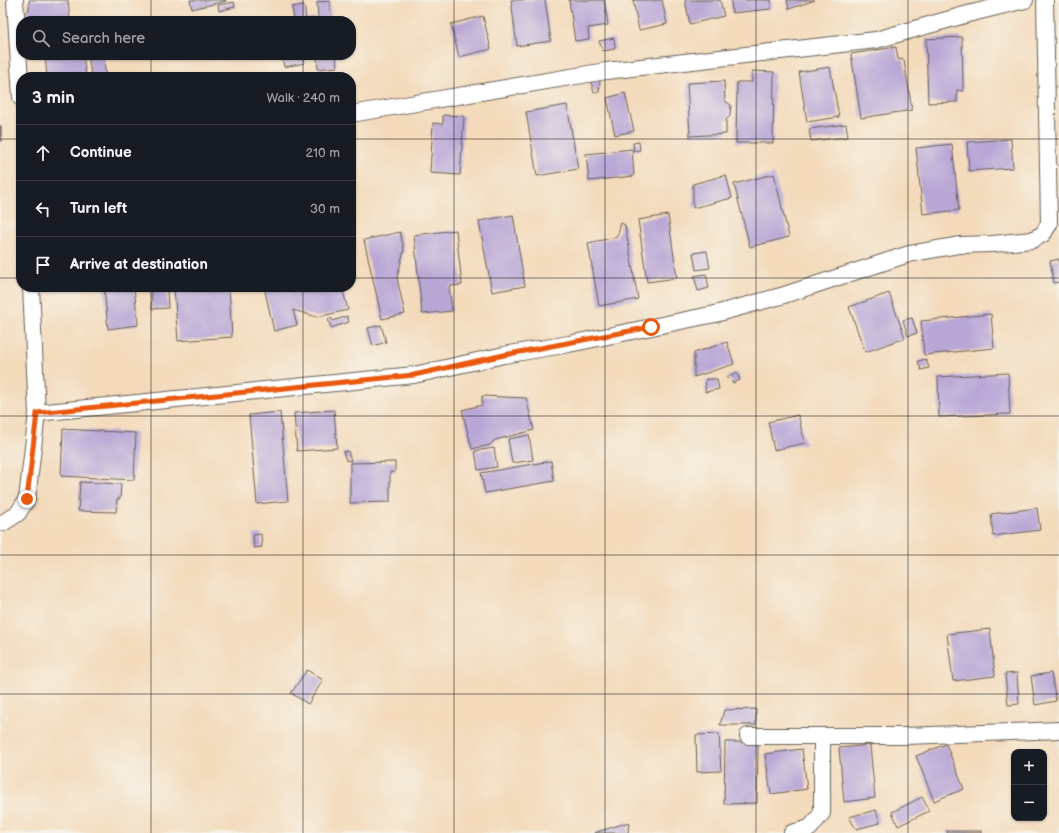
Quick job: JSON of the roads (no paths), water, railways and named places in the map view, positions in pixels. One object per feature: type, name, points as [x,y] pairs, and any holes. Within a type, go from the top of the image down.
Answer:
[{"type":"street","points":[[15,0],[16,16]]},
{"type":"street","points":[[356,113],[606,71],[876,40],[968,14],[1025,0]]},
{"type":"street","points":[[37,413],[414,375],[504,355],[569,344],[715,314],[781,296],[909,254],[958,245],[992,244],[1032,240],[1043,234],[1049,224],[1044,0]]},
{"type":"street","points":[[19,60],[19,72]]},
{"type":"street","points":[[0,523],[3,523],[18,513],[27,499],[37,413],[31,292]]},
{"type":"street","points":[[748,736],[906,736],[1059,730]]},
{"type":"street","points":[[792,833],[810,828],[822,813],[822,736]]}]
